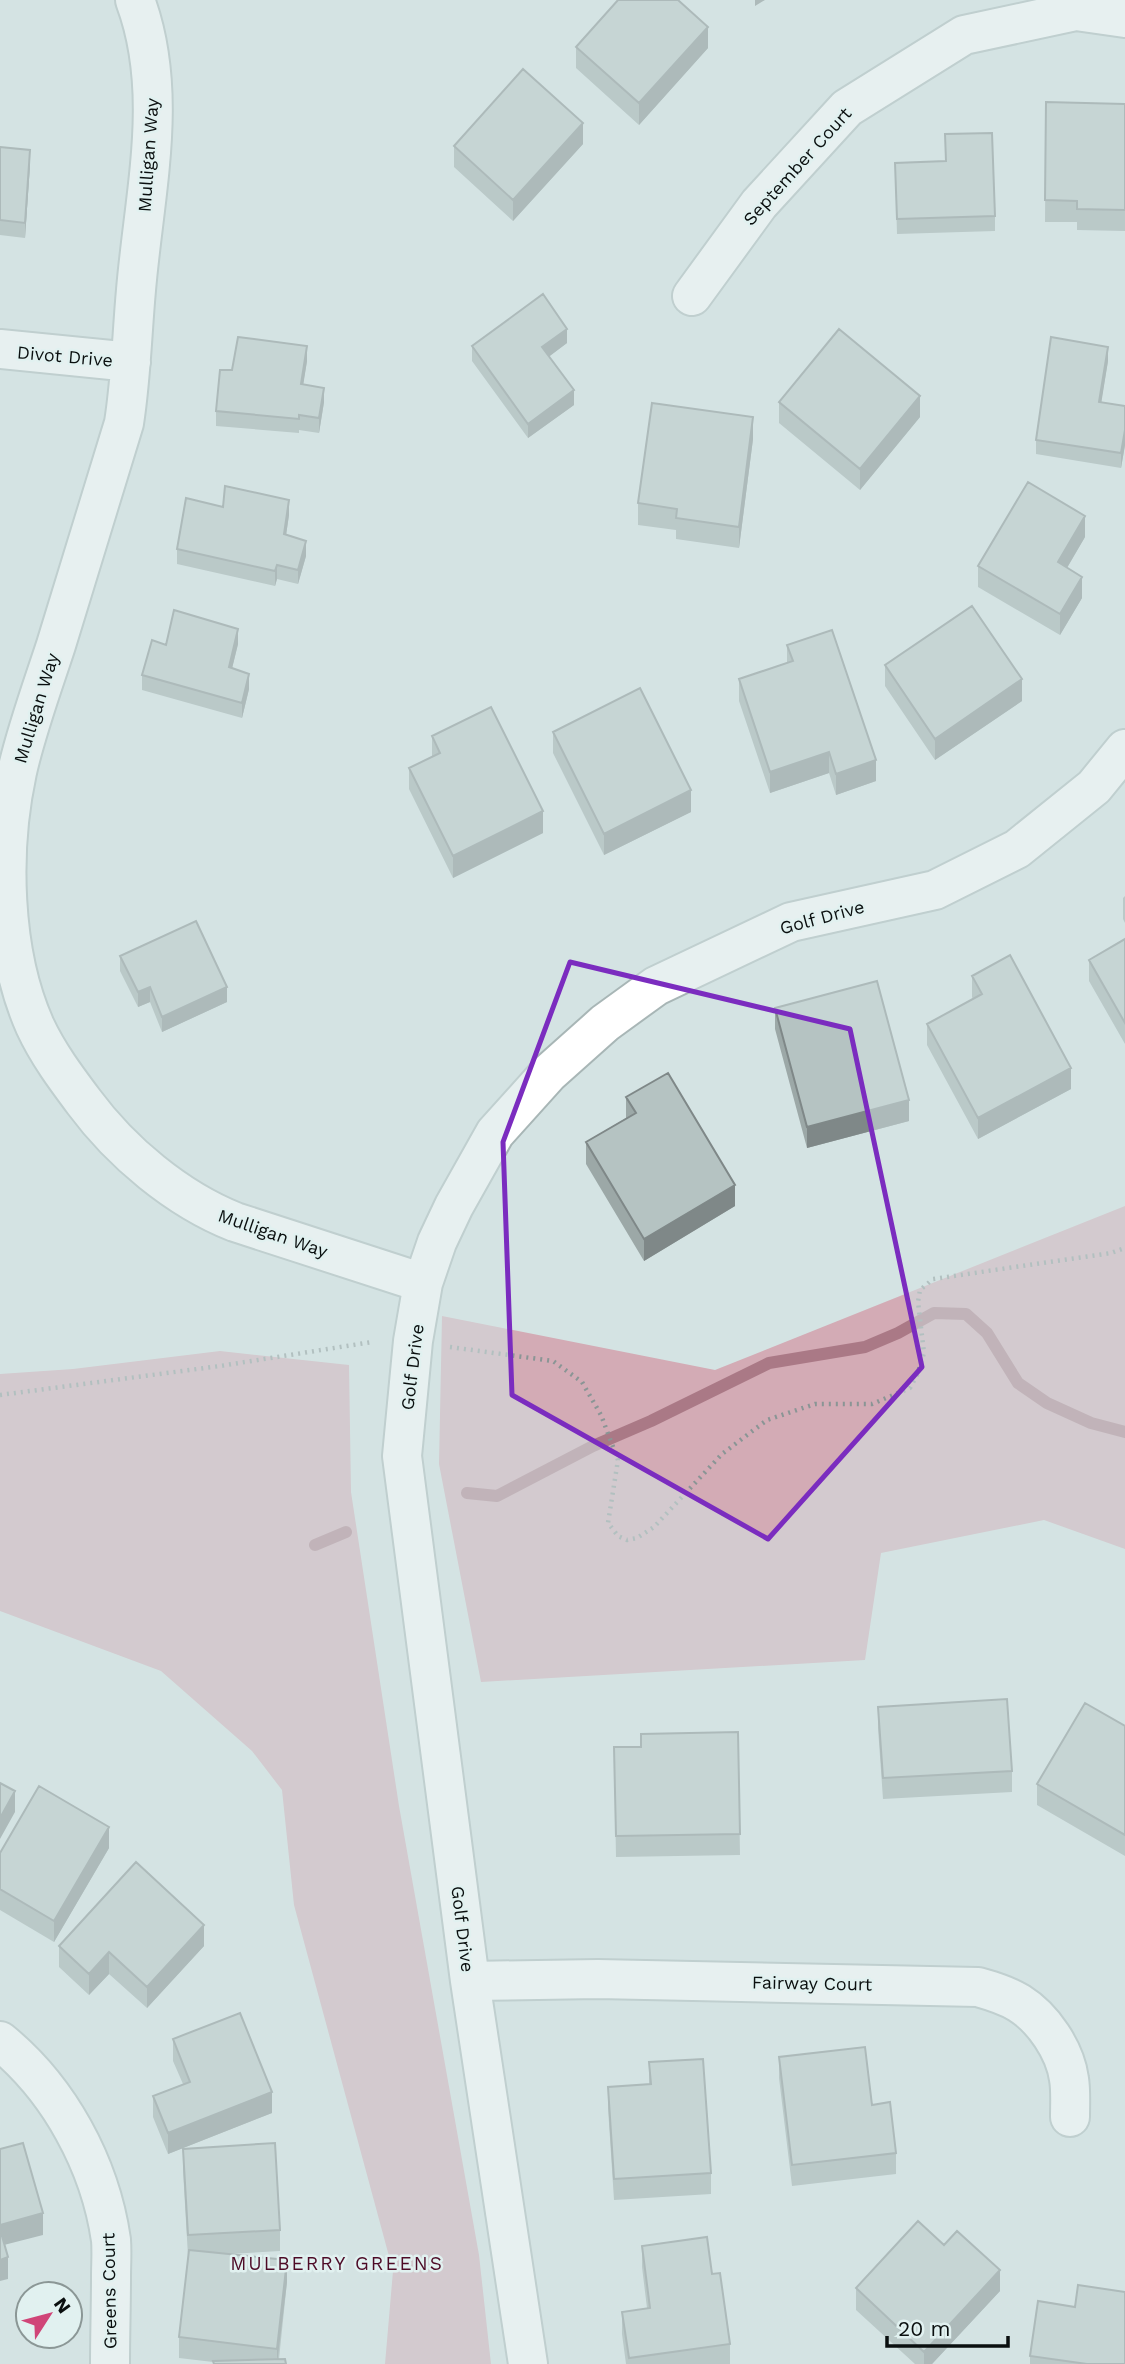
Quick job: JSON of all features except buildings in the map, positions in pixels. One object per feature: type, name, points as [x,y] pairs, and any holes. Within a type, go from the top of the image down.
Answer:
[{"type":"street","name":"Mulligan Way","points":[[135,0],[148,48],[153,128],[124,423],[17,771],[6,856],[9,917],[15,958],[35,1025],[49,1053],[94,1116],[148,1168],[208,1211],[423,1283]]},
{"type":"street","name":"September Court","points":[[692,296],[759,204],[847,108],[964,35],[1076,11],[1125,18]]},
{"type":"street","name":"Divot Drive","points":[[0,349],[131,362]]},
{"type":"street","name":"Golf Drive","points":[[528,2364],[470,1981],[402,1456],[413,1341],[423,1283],[437,1242],[495,1133],[549,1073],[605,1023],[656,986],[791,922],[935,890],[1017,849],[1094,787],[1125,749]]},
{"type":"street","name":"Fairway Court","points":[[470,1981],[598,1979],[978,1987],[1020,2004],[1045,2026],[1061,2053],[1069,2078],[1070,2118]]},
{"type":"street","name":"Greens Court","points":[[0,2041],[17,2055],[47,2088],[77,2135],[95,2175],[111,2241],[110,2364]]},
{"type":"path","points":[[0,1395],[220,1366],[385,1340],[413,1341],[553,1361],[582,1382],[601,1415],[618,1460],[608,1523],[618,1535],[627,1540],[637,1538],[654,1527],[722,1454],[767,1420],[816,1404],[872,1404],[910,1388],[924,1353],[918,1302],[920,1290],[933,1279],[1111,1253],[1125,1248]]},
{"type":"highlighted area","points":[[570,962],[850,1029],[922,1367],[768,1539],[512,1395],[503,1142]]},
{"type":"shaded area","points":[[1125,1206],[1125,1549],[1044,1520],[881,1553],[865,1660],[481,1682],[439,1464],[442,1316],[715,1370]]},
{"type":"shaded area","points":[[220,1351],[349,1365],[351,1492],[399,1806],[479,2255],[491,2364],[385,2364],[393,2271],[294,1905],[282,1790],[252,1751],[161,1671],[0,1611],[0,1374],[73,1369]]},
{"type":"waterway","points":[[467,1493],[497,1496],[593,1446],[651,1421],[769,1363],[865,1347],[934,1313],[966,1314],[987,1333],[1018,1383],[1047,1403],[1091,1423],[1125,1432]]},
{"type":"waterway","points":[[315,1545],[346,1532]]},
{"type":"district","name":"MULBERRY GREENS","points":[[337,2263]]}]
